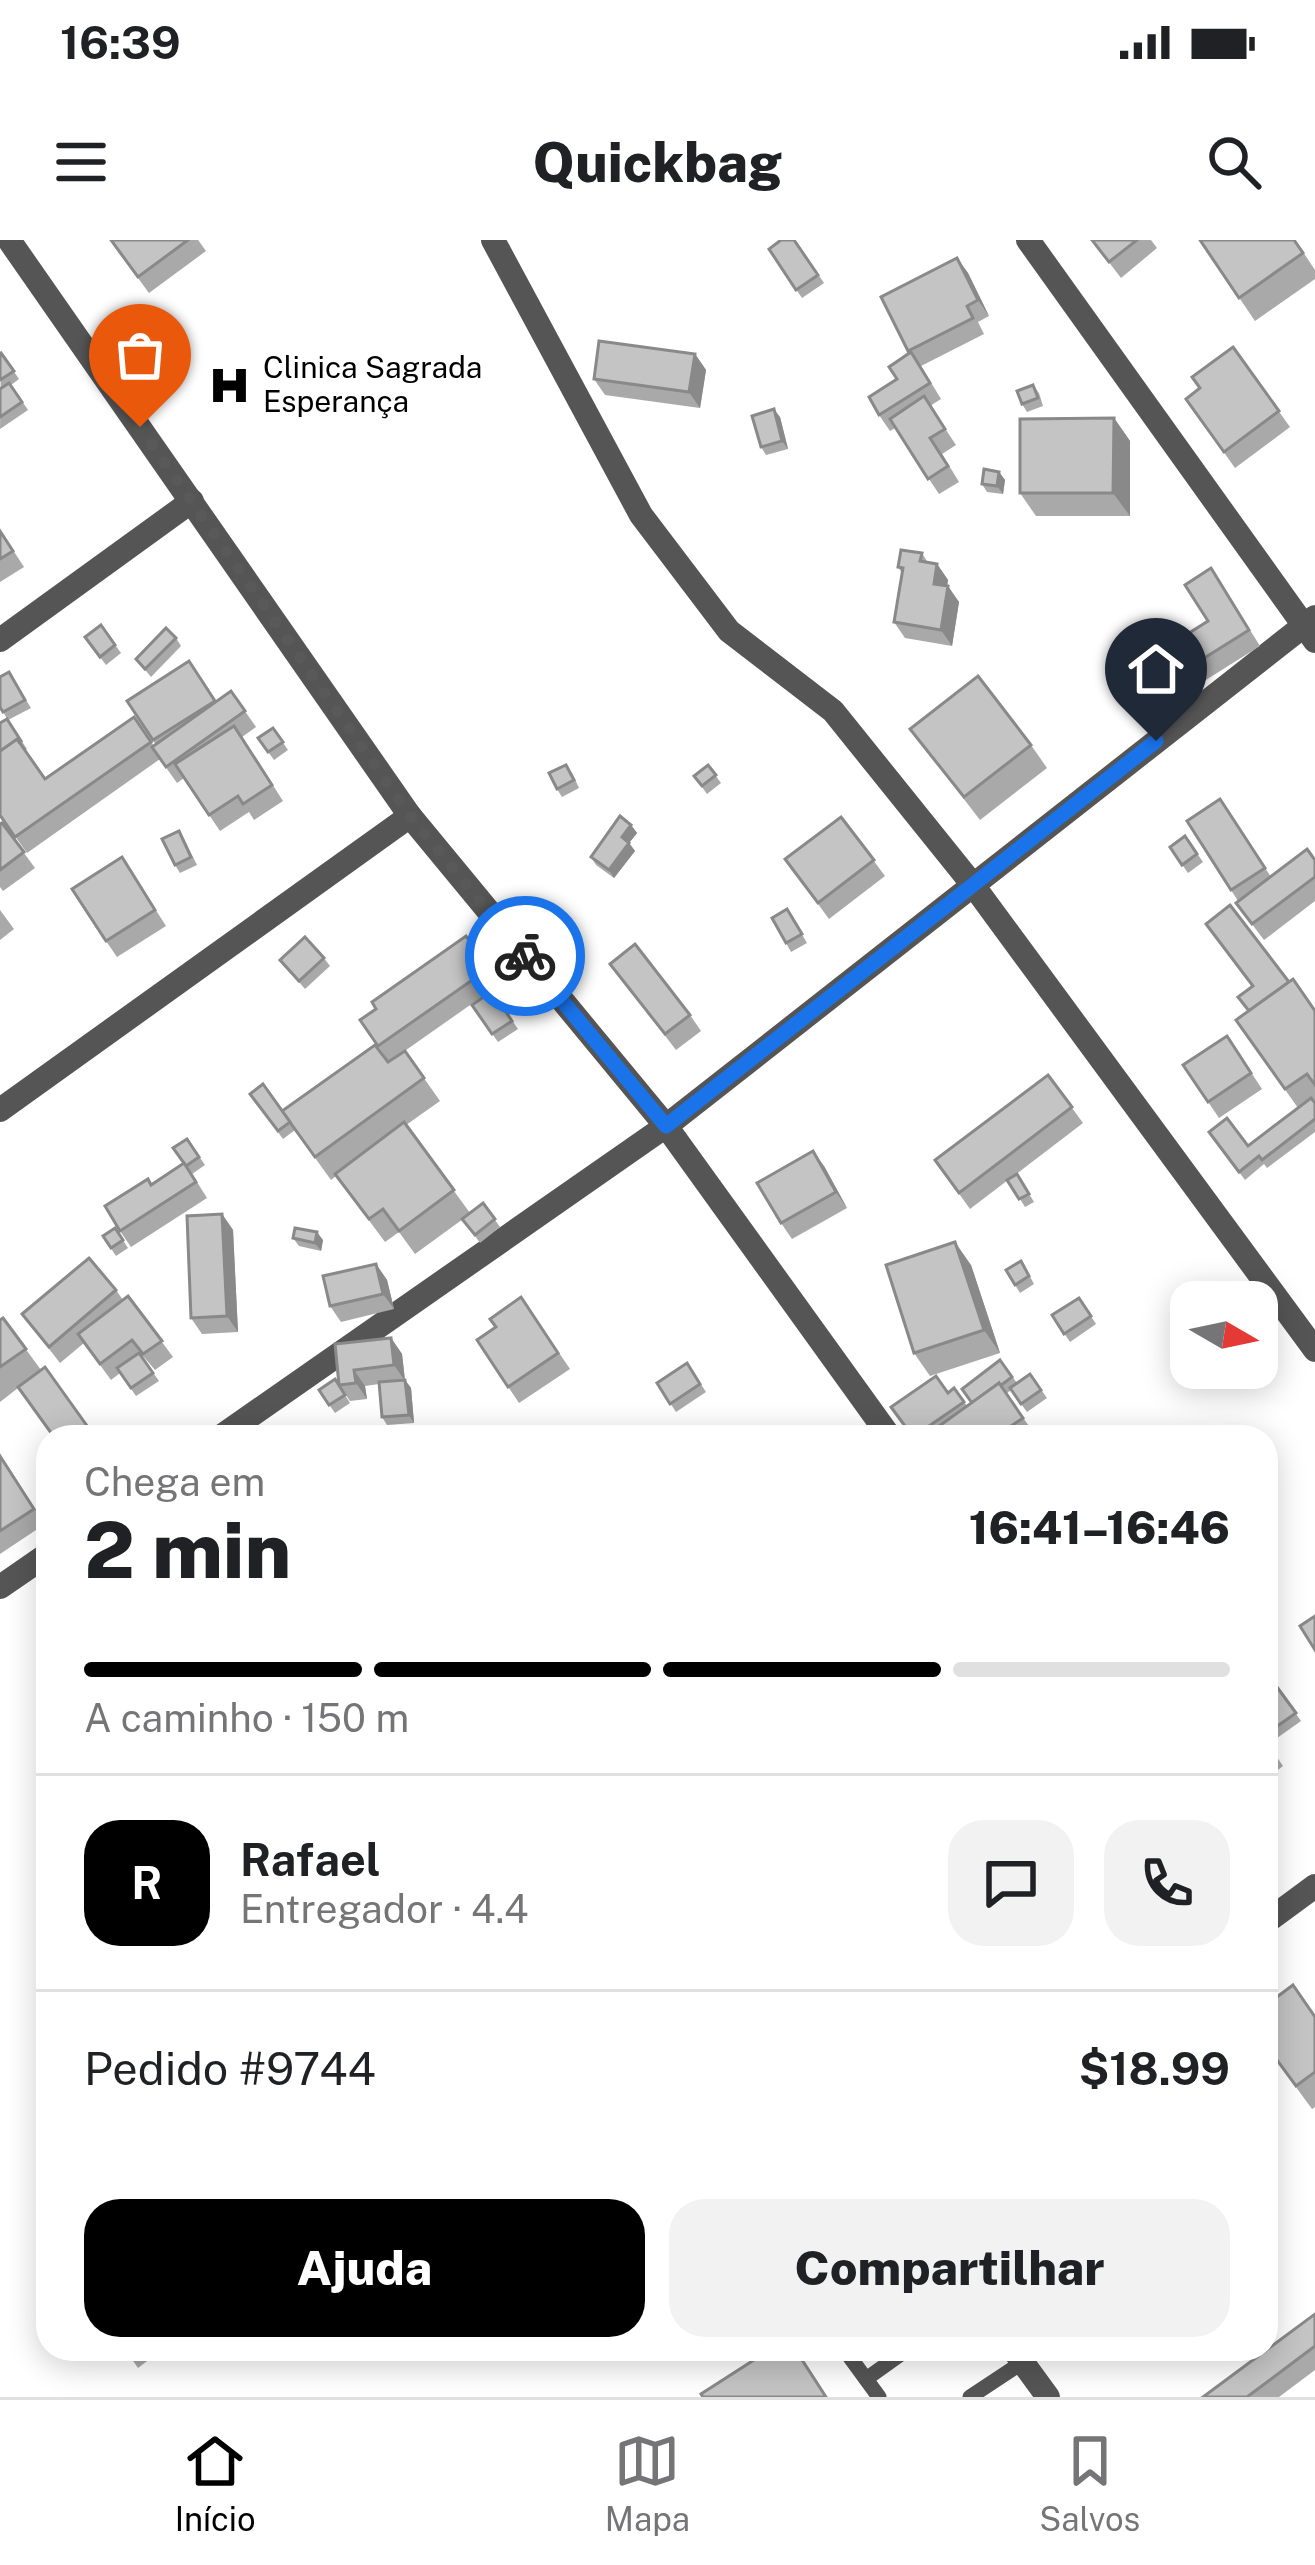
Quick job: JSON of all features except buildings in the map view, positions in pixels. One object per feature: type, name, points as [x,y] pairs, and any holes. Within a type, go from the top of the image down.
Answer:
[{"type":"street","points":[[9,240],[410,816],[666,1126],[881,1425]]},
{"type":"street","points":[[493,240],[641,515],[729,632],[833,711],[973,885],[1315,1350]]},
{"type":"street","points":[[237,1425],[666,1126],[1311,628],[1028,240]]},
{"type":"street","points":[[0,640],[192,501]]},
{"type":"street","points":[[0,1110],[410,816]]},
{"type":"street","points":[[0,1587],[36,1562]]},
{"type":"street","points":[[1278,1913],[1315,1886]]},
{"type":"street","points":[[1022,2361],[1048,2397]]},
{"type":"lane","points":[[853,2361],[879,2397]]},
{"type":"lane","points":[[866,2379],[891,2361]]},
{"type":"lane","points":[[970,2397],[1011,2361]]},
{"type":"way so far","points":[[140,427],[410,816],[525,956]]},
{"type":"place","name":"Clinica Sagrada Esperança","points":[[229,385]]},
{"type":"route","points":[[525,956],[666,1126],[1156,741]]}]
